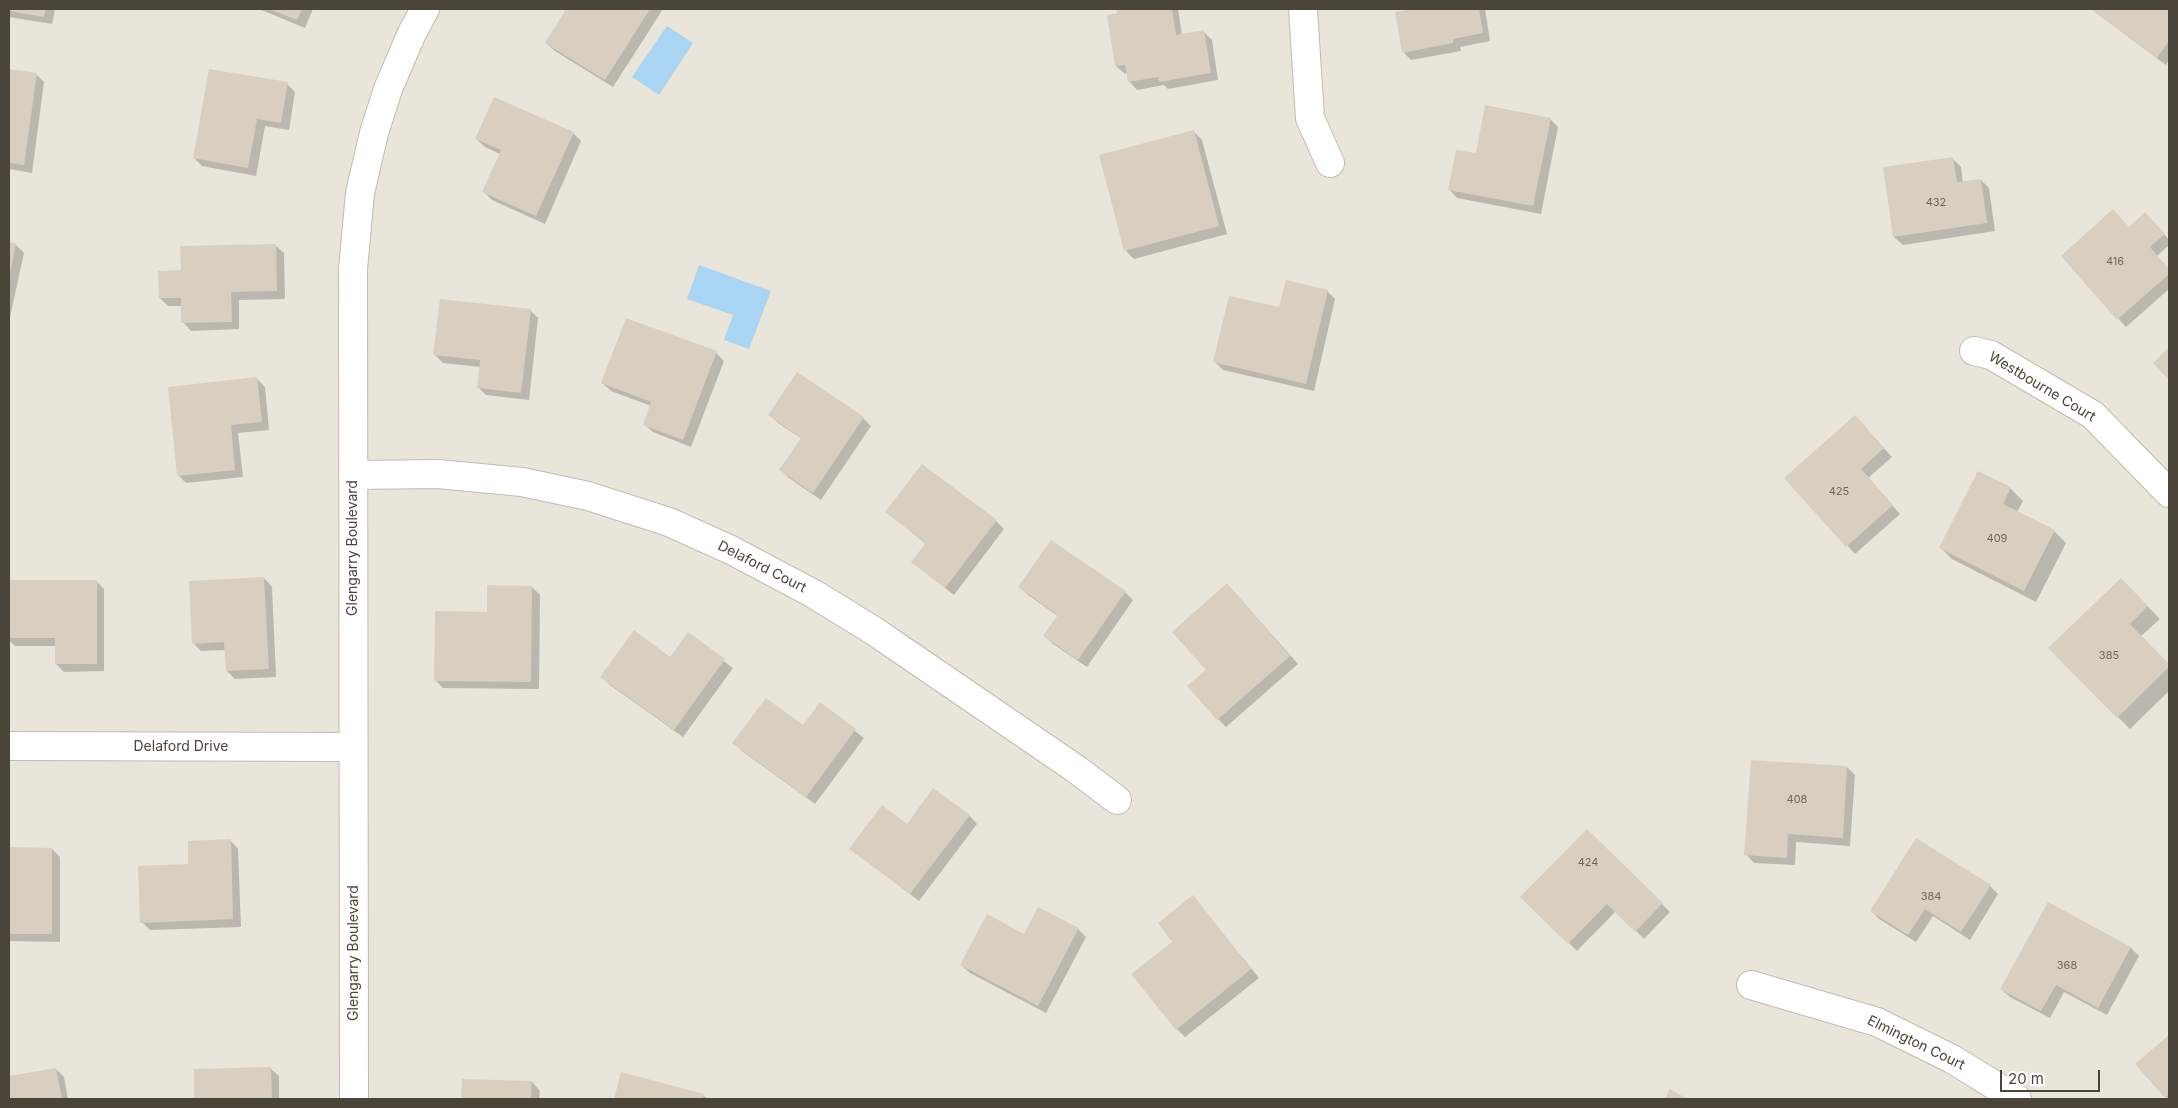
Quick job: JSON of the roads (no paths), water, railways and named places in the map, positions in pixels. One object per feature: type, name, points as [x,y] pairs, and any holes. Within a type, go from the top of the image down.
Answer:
[{"type":"street","name":"Glengarry Boulevard","points":[[354,1099],[353,269],[360,193],[374,133],[388,89],[412,33],[425,9]]},
{"type":"street","points":[[1303,9],[1310,118],[1330,163]]},
{"type":"street","name":"Westbourne Court","points":[[1974,351],[1991,355],[2092,415],[2169,493]]},
{"type":"street","name":"Delaford Court","points":[[353,475],[438,474],[522,482],[588,496],[669,522],[731,550],[814,594],[866,626],[1076,769],[1117,800]]},
{"type":"street","name":"Delaford Drive","points":[[9,746],[353,747]]},
{"type":"street","name":"Elmington Court","points":[[1751,985],[1877,1022],[1952,1059],[2017,1099]]},
{"type":"water","points":[[667,26],[693,43],[659,95],[632,77]]},
{"type":"water","points":[[699,265],[771,291],[749,349],[724,340],[733,315],[687,299]]}]
